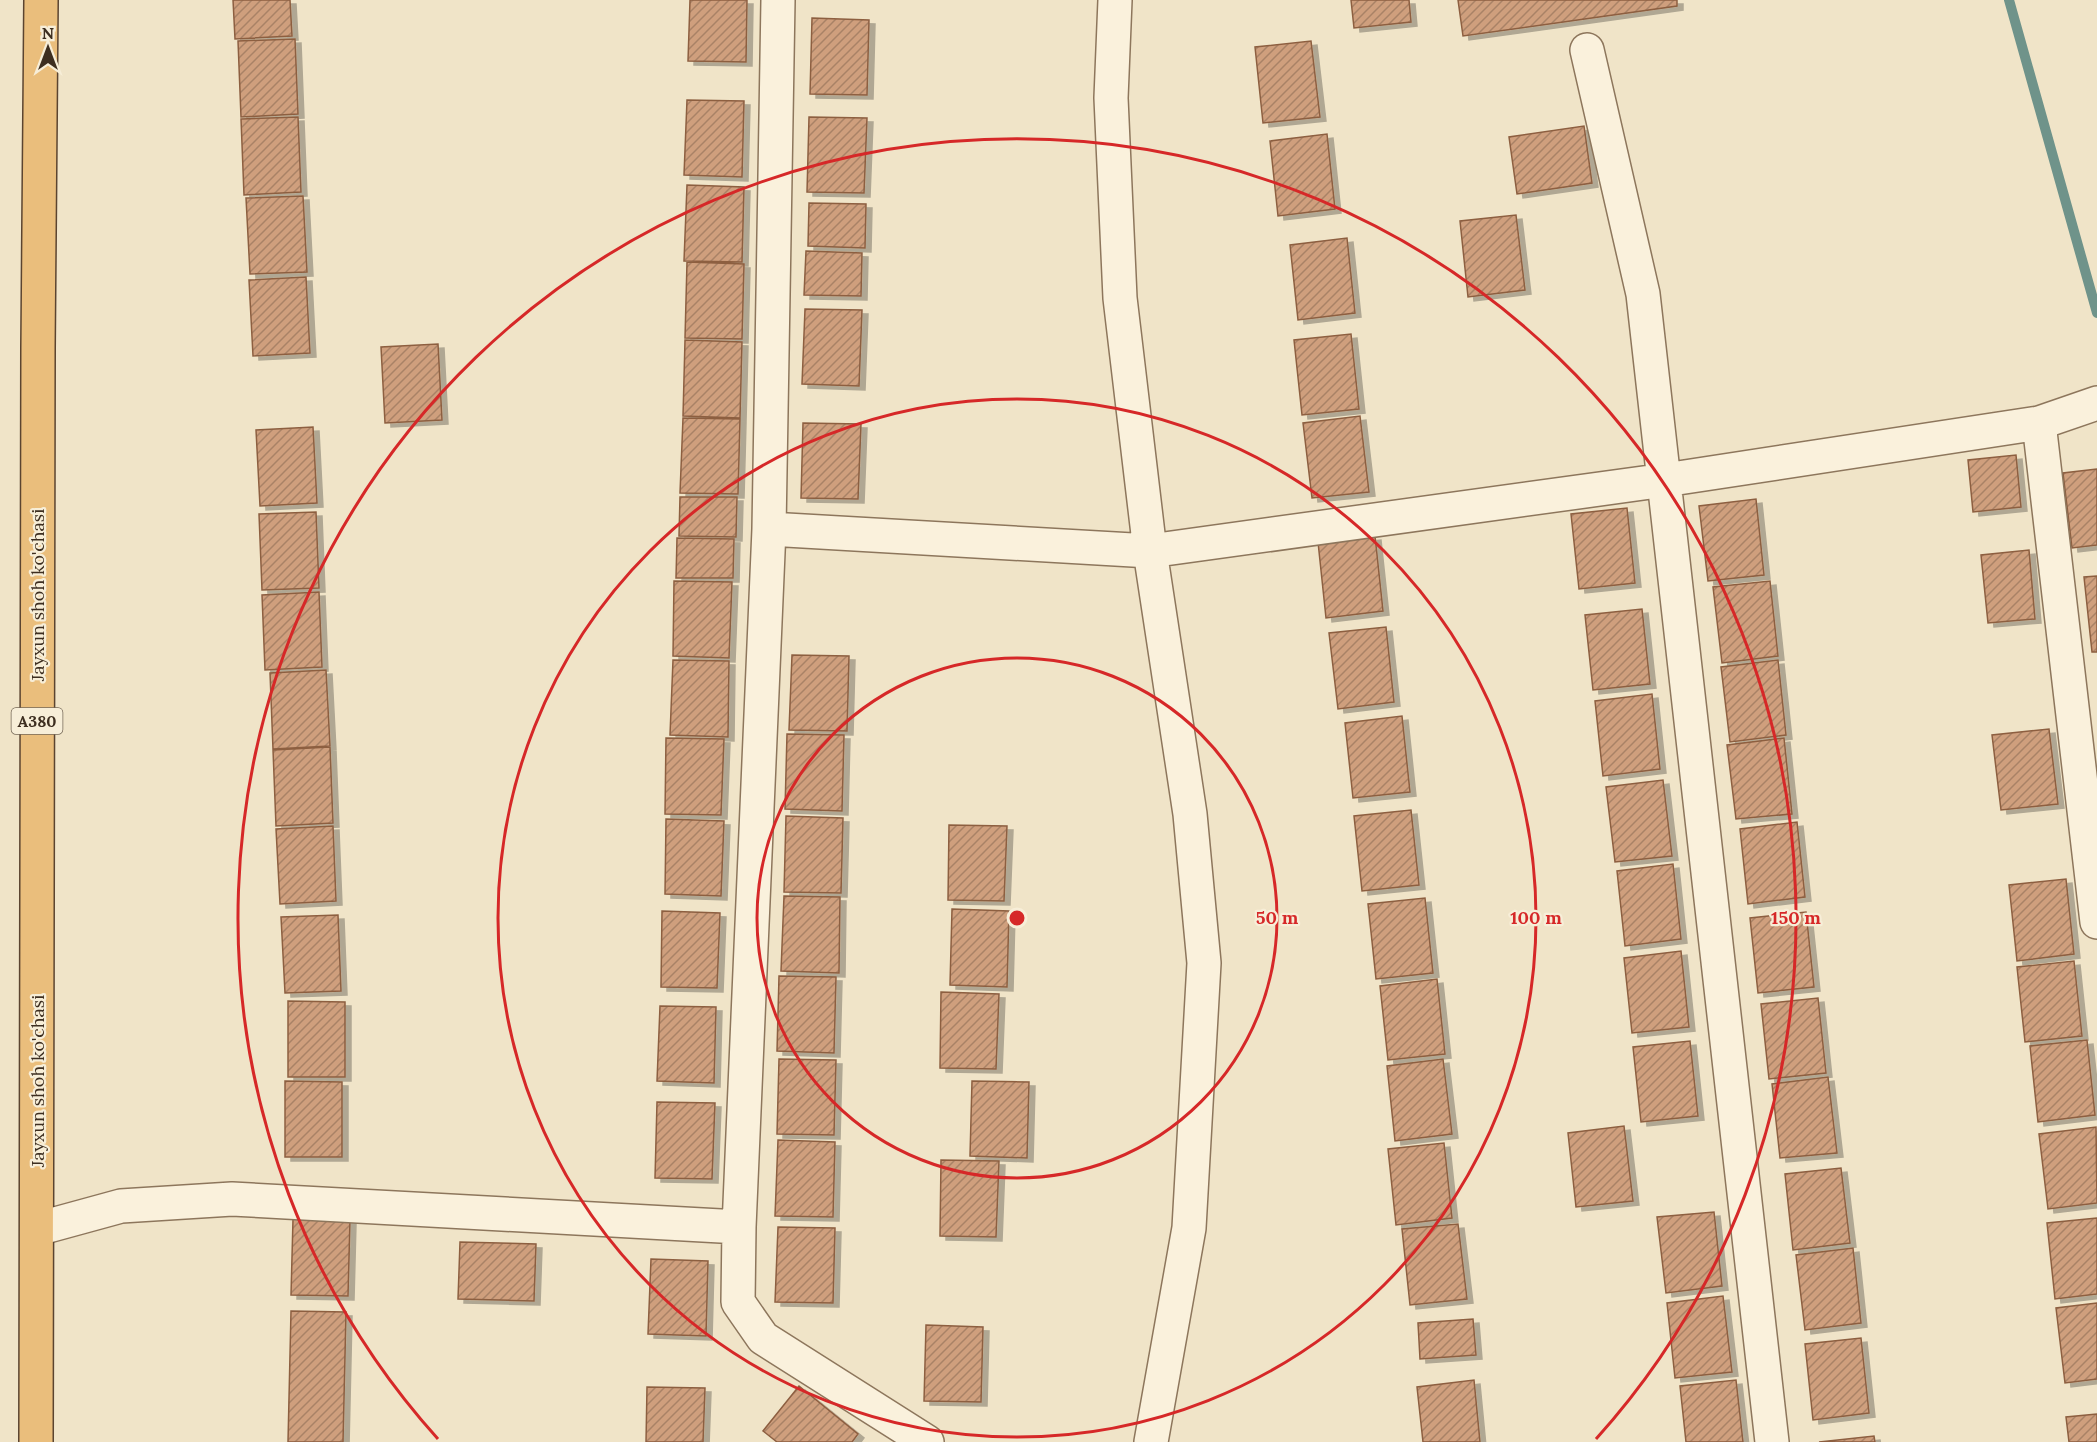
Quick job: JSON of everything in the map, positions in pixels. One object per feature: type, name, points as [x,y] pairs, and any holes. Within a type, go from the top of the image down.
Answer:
[{"type":"highway","name":"Jayxun shoh ko'chasi","points":[[36,1442],[41,0]]},
{"type":"street","points":[[778,0],[769,530],[739,1227],[738,1302],[763,1338],[927,1442]]},
{"type":"street","points":[[1115,0],[1111,98],[1120,298],[1150,551],[1190,814],[1204,963],[1189,1228],[1151,1442]]},
{"type":"street","points":[[1587,50],[1643,294],[1772,1442]]},
{"type":"street","points":[[769,530],[1150,551],[1665,480],[2039,423],[2097,403]]},
{"type":"street","points":[[2039,423],[2097,922]]},
{"type":"street","points":[[37,1229],[121,1206],[232,1199],[739,1227]]},
{"type":"building","points":[[233,0],[290,0],[292,36],[235,39]]},
{"type":"building","points":[[690,0],[747,0],[746,62],[688,61]]},
{"type":"building","points":[[1351,0],[1409,0],[1411,22],[1354,28]]},
{"type":"building","points":[[1458,0],[1677,0],[1677,6],[1463,36]]},
{"type":"building","points":[[812,18],[869,20],[867,95],[810,94]]},
{"type":"building","points":[[295,39],[298,114],[241,117],[238,41]]},
{"type":"building","points":[[1311,41],[1320,117],[1263,123],[1255,47]]},
{"type":"building","points":[[687,100],[744,101],[742,177],[684,175]]},
{"type":"building","points":[[298,117],[301,192],[244,195],[241,119]]},
{"type":"building","points":[[809,117],[867,118],[864,193],[807,192]]},
{"type":"building","points":[[1584,126],[1592,183],[1517,194],[1509,137]]},
{"type":"building","points":[[1327,134],[1335,209],[1278,216],[1270,141]]},
{"type":"building","points":[[687,185],[744,187],[742,262],[684,261]]},
{"type":"building","points":[[303,196],[307,272],[250,274],[246,198]]},
{"type":"building","points":[[809,203],[866,204],[865,248],[808,246]]},
{"type":"building","points":[[1516,215],[1525,290],[1468,297],[1460,221]]},
{"type":"building","points":[[1347,238],[1355,313],[1298,320],[1290,245]]},
{"type":"building","points":[[806,251],[862,253],[861,296],[804,295]]},
{"type":"building","points":[[687,262],[744,264],[742,339],[685,338]]},
{"type":"building","points":[[306,277],[310,353],[253,356],[249,280]]},
{"type":"building","points":[[805,309],[862,310],[859,386],[802,384]]},
{"type":"building","points":[[1351,334],[1359,409],[1302,415],[1294,340]]},
{"type":"building","points":[[685,340],[742,342],[740,418],[683,416]]},
{"type":"building","points":[[438,344],[442,420],[385,423],[381,347]]},
{"type":"building","points":[[1360,416],[1369,492],[1312,498],[1303,423]]},
{"type":"building","points":[[683,418],[740,419],[738,494],[680,493]]},
{"type":"building","points":[[803,423],[861,424],[858,499],[801,498]]},
{"type":"building","points":[[313,427],[317,503],[260,506],[256,430]]},
{"type":"building","points":[[2016,455],[2021,507],[1973,512],[1968,460]]},
{"type":"building","points":[[2097,469],[2097,545],[2072,548],[2063,473]]},
{"type":"building","points":[[680,497],[737,497],[736,537],[679,536]]},
{"type":"building","points":[[1756,499],[1764,575],[1708,581],[1699,506]]},
{"type":"building","points":[[1627,508],[1635,583],[1579,589],[1571,514]]},
{"type":"building","points":[[316,512],[319,588],[262,590],[259,514]]},
{"type":"building","points":[[1375,536],[1383,611],[1326,618],[1318,542]]},
{"type":"building","points":[[677,538],[734,539],[733,578],[676,578]]},
{"type":"building","points":[[2029,550],[2035,619],[1988,623],[1981,555]]},
{"type":"building","points":[[2097,576],[2097,652],[2092,652],[2084,577]]},
{"type":"building","points":[[674,581],[732,582],[729,658],[673,656]]},
{"type":"building","points":[[1770,581],[1778,656],[1722,663],[1713,587]]},
{"type":"building","points":[[319,592],[322,667],[265,670],[262,595]]},
{"type":"building","points":[[1642,609],[1650,684],[1593,690],[1585,615]]},
{"type":"building","points":[[1386,627],[1394,702],[1338,709],[1329,633]]},
{"type":"building","points":[[792,655],[849,656],[847,731],[789,730]]},
{"type":"building","points":[[673,660],[729,661],[728,737],[670,735]]},
{"type":"building","points":[[1778,660],[1786,735],[1730,742],[1721,667]]},
{"type":"building","points":[[326,670],[330,746],[273,749],[270,673]]},
{"type":"building","points":[[1652,694],[1660,769],[1603,776],[1595,701]]},
{"type":"building","points":[[1402,716],[1410,792],[1353,798],[1345,723]]},
{"type":"building","points":[[2049,729],[2058,804],[2001,810],[1992,735]]},
{"type":"building","points":[[787,734],[844,735],[842,811],[785,809]]},
{"type":"building","points":[[666,738],[724,739],[721,815],[665,814]]},
{"type":"building","points":[[1784,738],[1792,814],[1736,819],[1727,745]]},
{"type":"building","points":[[330,747],[333,823],[276,826],[273,750]]},
{"type":"building","points":[[1663,780],[1672,856],[1615,862],[1606,787]]},
{"type":"building","points":[[1411,810],[1419,885],[1362,891],[1354,816]]},
{"type":"building","points":[[786,816],[843,818],[841,893],[784,892]]},
{"type":"building","points":[[666,819],[724,821],[721,896],[665,894]]},
{"type":"building","points":[[1797,822],[1805,897],[1748,904],[1740,829]]},
{"type":"building","points":[[949,825],[1007,826],[1004,901],[948,900]]},
{"type":"building","points":[[333,826],[336,901],[280,904],[276,829]]},
{"type":"building","points":[[1673,864],[1681,939],[1625,946],[1617,871]]},
{"type":"building","points":[[2066,879],[2074,954],[2017,961],[2009,885]]},
{"type":"building","points":[[784,896],[840,897],[839,973],[781,971]]},
{"type":"building","points":[[1425,898],[1433,973],[1376,979],[1368,904]]},
{"type":"building","points":[[952,909],[1009,911],[1007,987],[950,985]]},
{"type":"building","points":[[662,911],[720,913],[717,988],[661,987]]},
{"type":"building","points":[[1806,912],[1814,987],[1758,993],[1750,918]]},
{"type":"building","points":[[338,915],[341,991],[285,993],[281,917]]},
{"type":"building","points":[[1681,951],[1689,1027],[1632,1033],[1624,958]]},
{"type":"building","points":[[2074,961],[2082,1036],[2025,1042],[2017,967]]},
{"type":"building","points":[[779,976],[836,977],[834,1053],[777,1051]]},
{"type":"building","points":[[1437,979],[1445,1054],[1388,1060],[1380,986]]},
{"type":"building","points":[[941,992],[999,994],[996,1069],[940,1068]]},
{"type":"building","points":[[1818,998],[1826,1073],[1769,1079],[1761,1004]]},
{"type":"building","points":[[288,1001],[345,1002],[345,1077],[288,1077]]},
{"type":"building","points":[[660,1006],[716,1007],[714,1083],[657,1081]]},
{"type":"building","points":[[2087,1040],[2095,1115],[2038,1122],[2030,1046]]},
{"type":"building","points":[[1690,1041],[1698,1116],[1641,1122],[1633,1047]]},
{"type":"building","points":[[779,1059],[836,1060],[834,1135],[777,1134]]},
{"type":"building","points":[[1443,1059],[1452,1134],[1395,1141],[1387,1066]]},
{"type":"building","points":[[1828,1077],[1837,1153],[1780,1158],[1772,1084]]},
{"type":"building","points":[[285,1081],[342,1082],[342,1157],[285,1157]]},
{"type":"building","points":[[972,1081],[1029,1082],[1027,1158],[970,1156]]},
{"type":"building","points":[[657,1102],[715,1103],[712,1179],[655,1178]]},
{"type":"building","points":[[1624,1126],[1633,1201],[1576,1207],[1568,1133]]},
{"type":"building","points":[[2096,1127],[2097,1203],[2048,1209],[2039,1134]]},
{"type":"building","points":[[778,1140],[835,1142],[833,1217],[775,1216]]},
{"type":"building","points":[[1444,1143],[1452,1218],[1396,1225],[1388,1149]]},
{"type":"building","points":[[941,1160],[999,1161],[996,1237],[940,1236]]},
{"type":"building","points":[[1841,1168],[1850,1243],[1793,1250],[1785,1174]]},
{"type":"building","points":[[1714,1212],[1722,1286],[1666,1293],[1657,1217]]},
{"type":"building","points":[[2097,1218],[2097,1294],[2055,1299],[2047,1223]]},
{"type":"building","points":[[293,1219],[350,1220],[348,1296],[291,1295]]},
{"type":"building","points":[[1458,1224],[1467,1299],[1410,1305],[1402,1229]]},
{"type":"building","points":[[778,1227],[835,1228],[833,1303],[775,1302]]},
{"type":"building","points":[[460,1242],[536,1244],[534,1301],[458,1299]]},
{"type":"building","points":[[1853,1248],[1861,1323],[1805,1330],[1796,1255]]},
{"type":"building","points":[[651,1259],[708,1261],[706,1336],[648,1334]]},
{"type":"building","points":[[1723,1296],[1732,1372],[1675,1378],[1667,1303]]},
{"type":"building","points":[[2097,1303],[2097,1379],[2065,1383],[2056,1308]]},
{"type":"building","points":[[291,1311],[346,1312],[343,1442],[288,1442]]},
{"type":"building","points":[[1473,1319],[1476,1355],[1420,1359],[1418,1323]]},
{"type":"building","points":[[926,1325],[983,1327],[981,1402],[924,1401]]},
{"type":"building","points":[[1861,1338],[1869,1413],[1813,1420],[1805,1344]]},
{"type":"building","points":[[1474,1380],[1480,1442],[1423,1442],[1417,1387]]},
{"type":"building","points":[[1736,1380],[1743,1442],[1686,1442],[1680,1386]]},
{"type":"building","points":[[799,1386],[858,1434],[852,1442],[777,1442],[763,1431]]},
{"type":"building","points":[[647,1387],[705,1388],[703,1442],[646,1442]]},
{"type":"building","points":[[2097,1414],[2097,1442],[2069,1442],[2066,1417]]},
{"type":"building","points":[[1874,1436],[1875,1442],[1819,1442]]},
{"type":"waterway","points":[[2009,0],[2097,313]]}]
